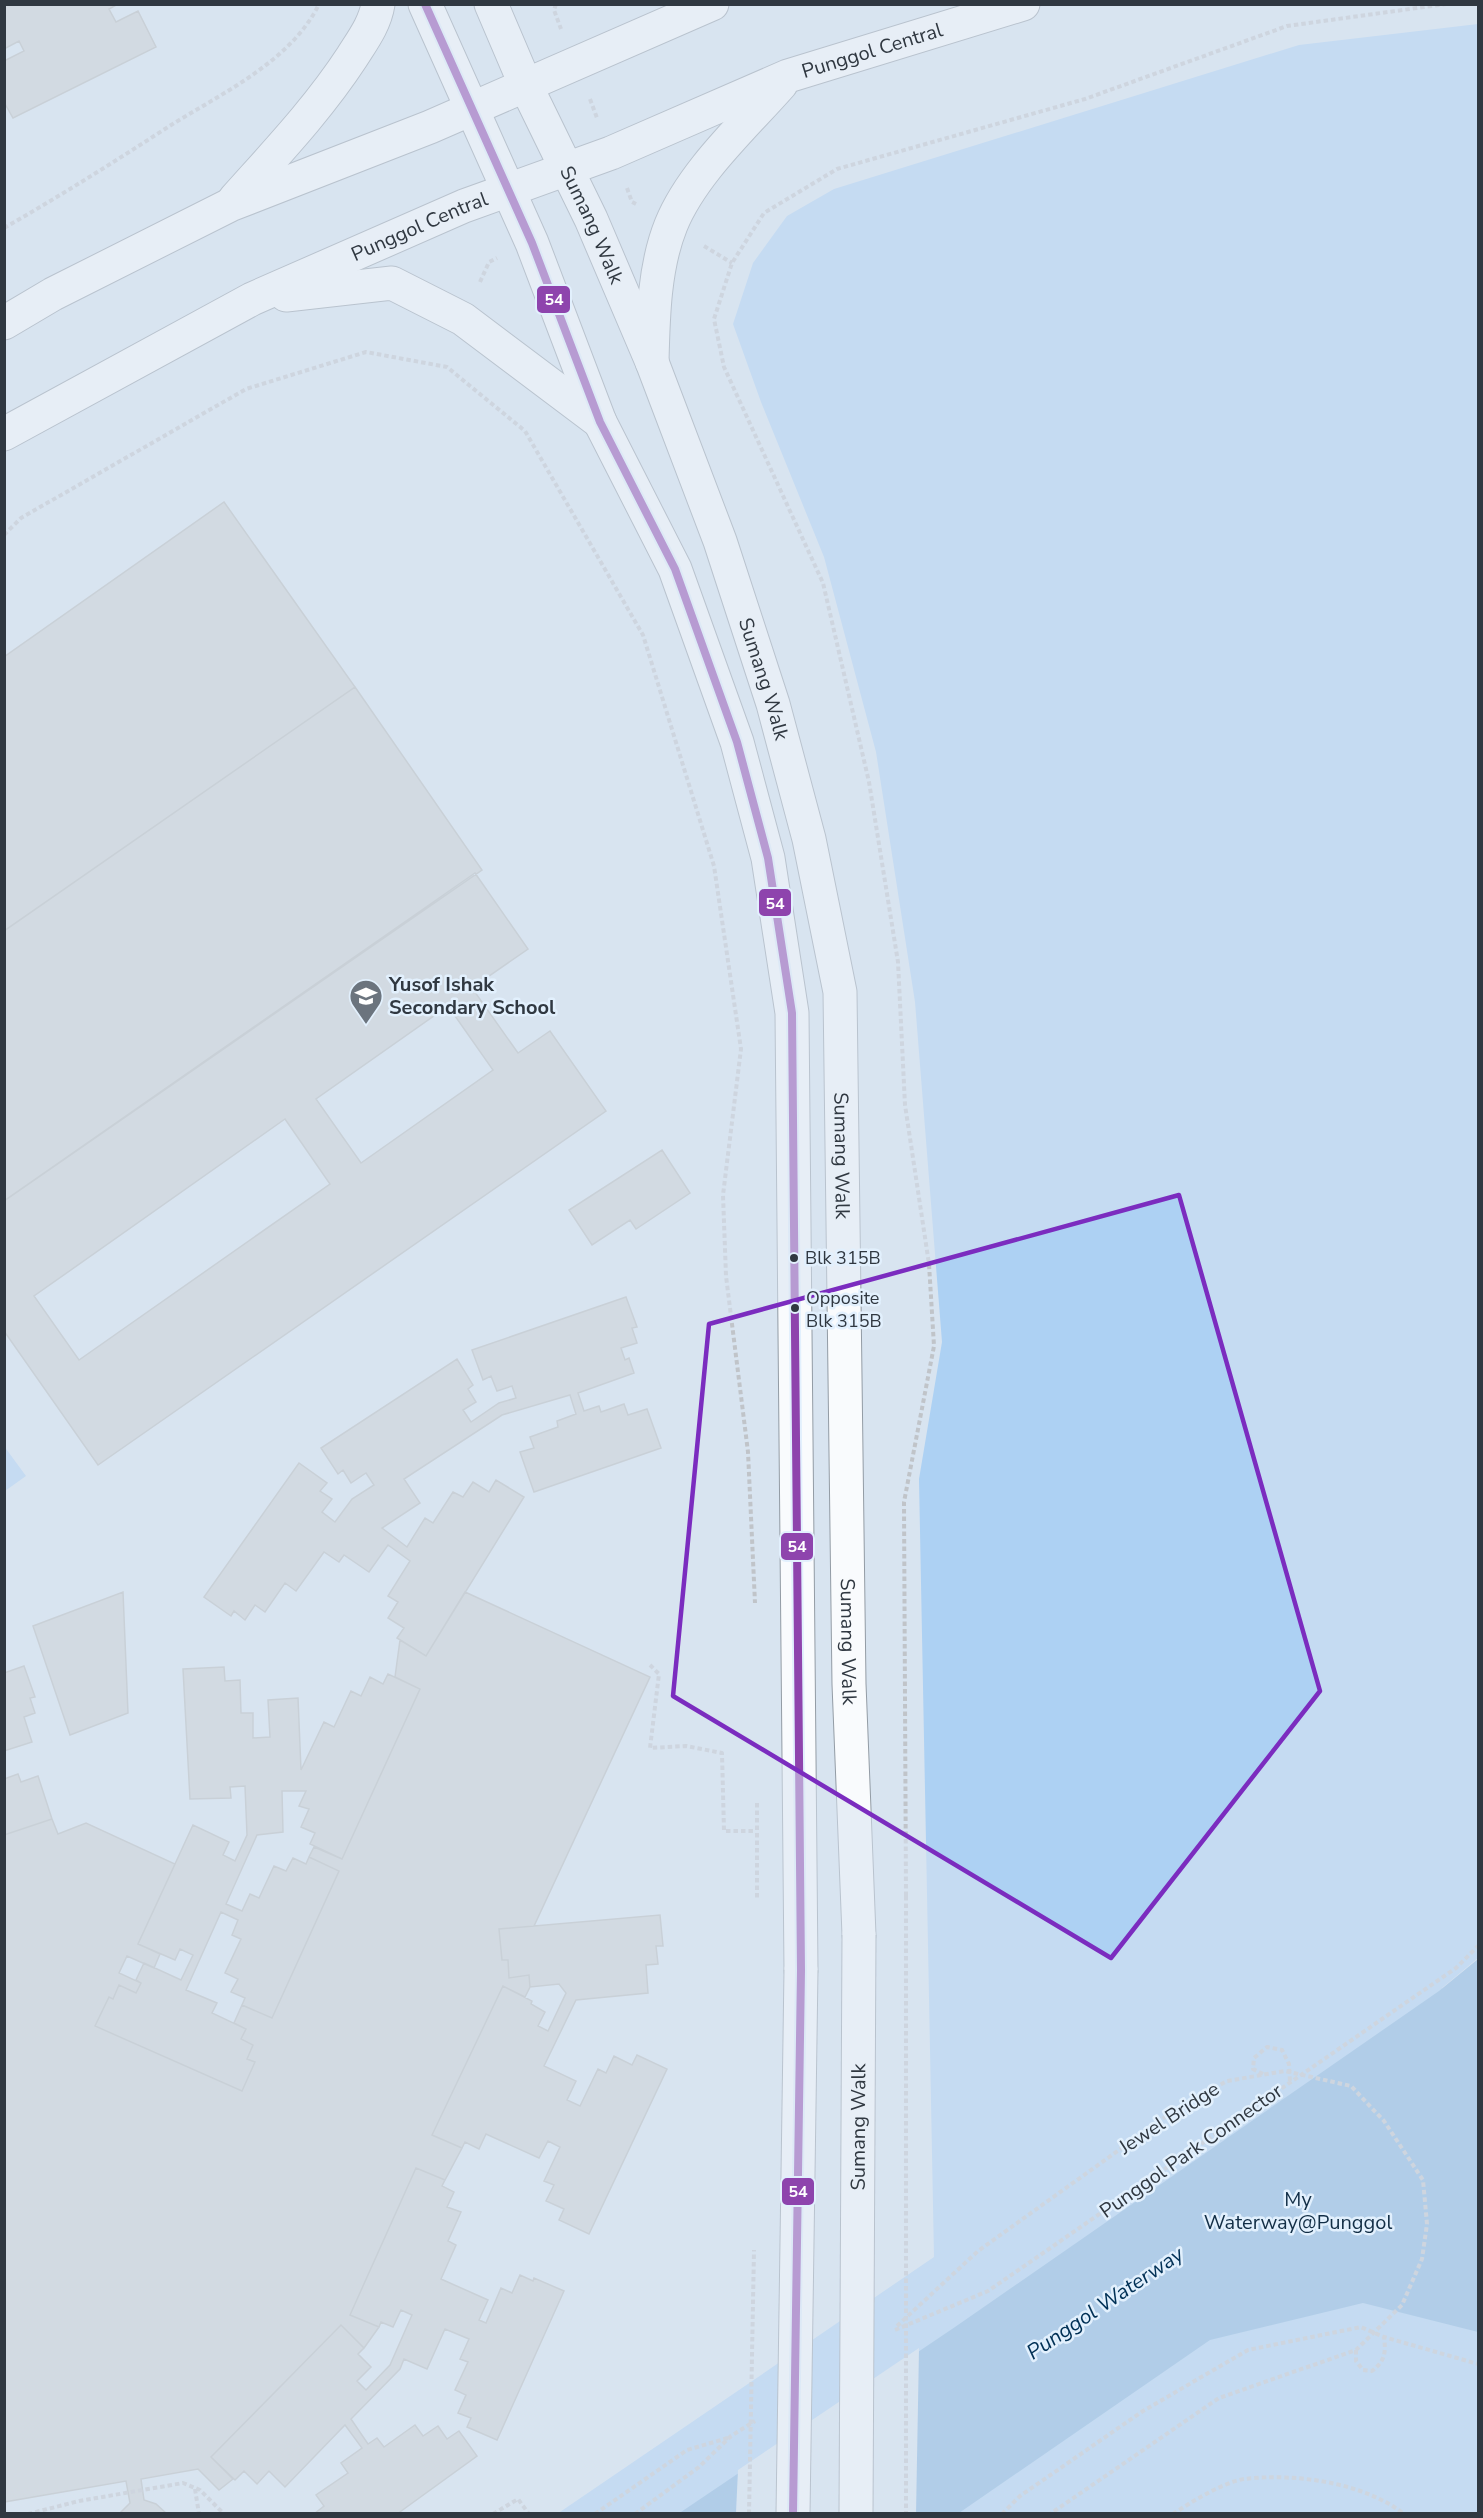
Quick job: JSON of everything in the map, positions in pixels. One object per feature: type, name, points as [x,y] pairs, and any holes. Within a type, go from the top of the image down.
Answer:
[{"type":"street","points":[[230,205],[326,98],[359,46],[376,15],[378,4]]},
{"type":"street","points":[[425,4],[532,243],[600,422],[675,569],[737,742],[768,858],[792,1013],[801,1970],[793,2514]]},
{"type":"street","name":"Sumang Walk","points":[[491,4],[652,362],[720,541],[773,704],[809,839],[840,992],[849,1684],[859,1935],[856,2514]]},
{"type":"street","points":[[4,323],[53,294],[230,205],[526,86],[712,4]]},
{"type":"street","name":"Punggol Central","points":[[4,434],[252,299],[465,206],[611,153],[788,76],[1023,4]]},
{"type":"street","points":[[652,362],[654,296],[671,226],[693,184],[788,76]]},
{"type":"street","points":[[252,299],[392,284],[463,319],[600,422]]},
{"type":"path","points":[[4,228],[62,195],[272,61],[311,22],[319,4]]},
{"type":"path","points":[[556,4],[554,10],[632,202]]},
{"type":"path","points":[[906,2514],[906,1896],[903,1502],[934,1346],[929,1264],[905,1105],[898,963],[868,782],[823,583],[724,367],[714,319],[732,263],[764,213],[837,170],[1085,99],[1287,27],[1446,4]]},
{"type":"path","points":[[4,535],[21,519],[246,389],[366,352],[447,367],[525,430],[643,635],[714,866],[741,1049],[723,1195],[726,1276],[748,1452],[755,1605]]},
{"type":"path","points":[[650,1665],[659,1674],[650,1748],[686,1746],[722,1753],[724,1831],[756,1831]]},
{"type":"path","name":"Punggol Park Connector","points":[[889,2333],[988,2292],[1456,1968],[1479,1946]]},
{"type":"path","points":[[1263,2074],[1253,2069],[1254,2058],[1267,2047],[1282,2050],[1289,2064],[1290,2083]]},
{"type":"path","name":"Jewel Bridge","points":[[889,2333],[978,2251],[1172,2112],[1227,2081],[1285,2071],[1351,2086],[1384,2121],[1423,2180],[1427,2224],[1422,2259],[1402,2305],[1356,2350],[1219,2398],[1050,2514]]},
{"type":"path","points":[[1002,2514],[1020,2496],[1143,2410],[1248,2350],[1360,2327],[1384,2337],[1479,2364]]},
{"type":"path","points":[[1356,2350],[1356,2361],[1363,2370],[1372,2371],[1383,2362],[1384,2337]]},
{"type":"path","points":[[595,2514],[687,2450],[731,2436]]},
{"type":"path","points":[[1173,2514],[1191,2502],[1242,2480],[1303,2479],[1336,2483],[1392,2504],[1404,2514]]},
{"type":"path","points":[[28,2514],[79,2501],[183,2483],[195,2489],[224,2514]]},
{"type":"path","points":[[195,2489],[199,2514]]},
{"type":"path","points":[[493,2514],[519,2499],[529,2514]]},
{"type":"highlighted area","points":[[1179,1195],[1320,1691],[1111,1958],[673,1696],[709,1324]]},
{"type":"green space","name":"My Waterway@Punggol","points":[[1478,24],[1478,1958],[1442,1988],[1478,2266],[1478,2513],[557,2514],[934,2257],[919,1479],[942,1342],[915,1002],[876,752],[824,557],[761,402],[733,324],[753,263],[787,216],[834,189],[1299,45]]},
{"type":"green space","points":[[4,1446],[26,1476],[5,1491],[4,1491]]},
{"type":"water","name":"Punggol Waterway","points":[[1478,1959],[1478,2332],[1363,2303],[1210,2340],[959,2513],[678,2514],[955,2327],[1439,1991]]},
{"type":"pier","points":[[919,2348],[916,2514],[736,2513],[738,2470]]},
{"type":"building","points":[[4,4],[118,4],[109,9],[116,22],[138,11],[156,47],[13,118],[4,102],[4,61],[24,51],[19,41],[4,49]]},
{"type":"building","points":[[224,502],[355,687],[4,931],[4,657]]},
{"type":"building","points":[[355,687],[482,870],[4,1201],[4,931]]},
{"type":"building","points":[[475,873],[528,949],[472,988],[518,1053],[550,1031],[606,1111],[98,1465],[4,1331],[4,1201]],"holes":[[[448,1006],[493,1070],[361,1163],[316,1099]],[[285,1119],[330,1184],[79,1360],[34,1296]]]},
{"type":"building","points":[[662,1150],[690,1193],[636,1229],[630,1220],[592,1245],[569,1210]]},
{"type":"building","points":[[626,1297],[637,1327],[632,1328],[637,1343],[621,1348],[625,1360],[629,1358],[634,1373],[578,1393],[584,1411],[599,1406],[601,1412],[624,1404],[628,1415],[647,1409],[661,1448],[534,1492],[520,1452],[534,1448],[530,1437],[558,1427],[557,1421],[576,1414],[570,1395],[502,1415],[404,1479],[420,1503],[382,1528],[407,1547],[425,1518],[433,1523],[453,1492],[463,1497],[473,1482],[489,1492],[496,1480],[524,1497],[426,1656],[397,1638],[404,1628],[388,1618],[398,1602],[388,1596],[410,1561],[388,1545],[369,1572],[344,1555],[339,1562],[324,1552],[296,1591],[285,1583],[265,1612],[255,1605],[245,1620],[234,1611],[231,1616],[204,1597],[299,1463],[327,1483],[320,1491],[332,1499],[322,1512],[335,1522],[352,1499],[374,1485],[366,1473],[351,1483],[343,1470],[338,1474],[321,1448],[457,1359],[473,1385],[468,1389],[476,1402],[463,1410],[471,1422],[499,1403],[516,1398],[512,1386],[497,1391],[491,1376],[483,1380],[472,1350]]},
{"type":"building","points":[[123,1592],[128,1713],[70,1735],[33,1626]]},
{"type":"building","points":[[465,1592],[650,1677],[534,1926],[499,1929],[502,1960],[508,1960],[509,1978],[529,1975],[530,1987],[525,1997],[503,1986],[432,2135],[462,2148],[445,2180],[416,2168],[350,2315],[379,2327],[364,2348],[341,2325],[211,2457],[233,2479],[219,2490],[198,2469],[141,2479],[144,2500],[156,2504],[167,2514],[119,2514],[130,2503],[126,2481],[4,2502],[4,1835],[52,1819],[58,1834],[86,1823],[175,1864],[138,1944],[160,1954],[154,1968],[127,1956],[119,1973],[141,1983],[136,1993],[119,1985],[113,1999],[109,1997],[95,2026],[242,2091],[255,2062],[247,2059],[253,2045],[241,2039],[246,2029],[234,2023],[242,2005],[272,2018],[339,1871],[309,1857],[314,1847],[342,1859],[420,1689],[395,1677],[400,1640],[426,1656]]},
{"type":"building","points":[[24,1666],[35,1697],[30,1698],[35,1713],[24,1717],[32,1742],[4,1751],[4,1673]]},
{"type":"building","points":[[224,1667],[225,1681],[240,1680],[241,1713],[253,1713],[253,1738],[270,1737],[268,1700],[298,1698],[301,1770],[324,1722],[334,1727],[351,1691],[361,1696],[370,1677],[383,1684],[388,1674],[420,1689],[342,1859],[310,1844],[315,1833],[301,1827],[309,1809],[299,1806],[306,1791],[282,1791],[283,1832],[257,1835],[226,1904],[242,1911],[250,1894],[259,1898],[274,1866],[286,1871],[293,1858],[306,1864],[309,1857],[339,1871],[272,2018],[242,2005],[245,1998],[231,1992],[238,1979],[225,1973],[241,1939],[232,1935],[238,1920],[221,1912],[186,1990],[217,2003],[212,2013],[246,2029],[241,2039],[253,2045],[247,2059],[255,2062],[242,2091],[95,2026],[109,1997],[113,1999],[119,1985],[136,1993],[141,1983],[136,1980],[144,1963],[181,1980],[193,1955],[180,1949],[175,1960],[138,1944],[193,1825],[229,1842],[223,1855],[235,1861],[247,1835],[245,1786],[230,1787],[231,1798],[190,1799],[183,1669]]},
{"type":"building","points":[[18,1774],[21,1782],[38,1776],[52,1819],[4,1835],[4,1779]]},
{"type":"building","points":[[660,1915],[663,1946],[656,1946],[658,1964],[646,1965],[648,1993],[576,2000],[544,2066],[576,2081],[567,2100],[580,2106],[598,2069],[606,2073],[614,2056],[632,2065],[637,2055],[667,2069],[589,2234],[559,2220],[564,2209],[546,2201],[554,2185],[544,2181],[560,2147],[548,2141],[539,2158],[486,2134],[479,2149],[465,2142],[462,2148],[432,2135],[503,1986],[532,2001],[531,2004],[545,2012],[538,2026],[548,2031],[566,1993],[559,1984],[530,1987],[529,1975],[509,1978],[508,1960],[502,1960],[499,1929]]},
{"type":"building","points":[[416,2168],[445,2180],[442,2186],[454,2192],[447,2207],[461,2212],[448,2241],[456,2245],[441,2279],[488,2300],[479,2320],[486,2323],[501,2288],[512,2293],[520,2275],[533,2281],[534,2278],[564,2291],[497,2440],[467,2427],[471,2418],[458,2413],[466,2395],[455,2390],[468,2362],[460,2359],[469,2339],[445,2329],[427,2369],[404,2359],[400,2369],[351,2419],[368,2444],[377,2438],[384,2447],[415,2425],[423,2436],[438,2426],[447,2439],[459,2431],[477,2456],[397,2514],[314,2514],[324,2506],[316,2495],[348,2473],[341,2463],[362,2448],[345,2425],[285,2487],[269,2471],[257,2484],[244,2471],[235,2480],[211,2457],[341,2325],[364,2348],[358,2354],[371,2367],[357,2381],[366,2390],[390,2365],[412,2315],[401,2310],[393,2327],[381,2322],[379,2327],[350,2315]]},
{"type":"transit line","name":"54","points":[[425,4],[532,243],[600,422],[675,569],[737,742],[768,858],[792,1013],[801,1970],[793,2514]]},
{"type":"place","name":"Yusof Ishak Secondary School","points":[[366,1025]]},
{"type":"place","name":"Blk 315B","points":[[794,1258]]},
{"type":"place","name":"Opposite Blk 315B","points":[[795,1308]]}]
